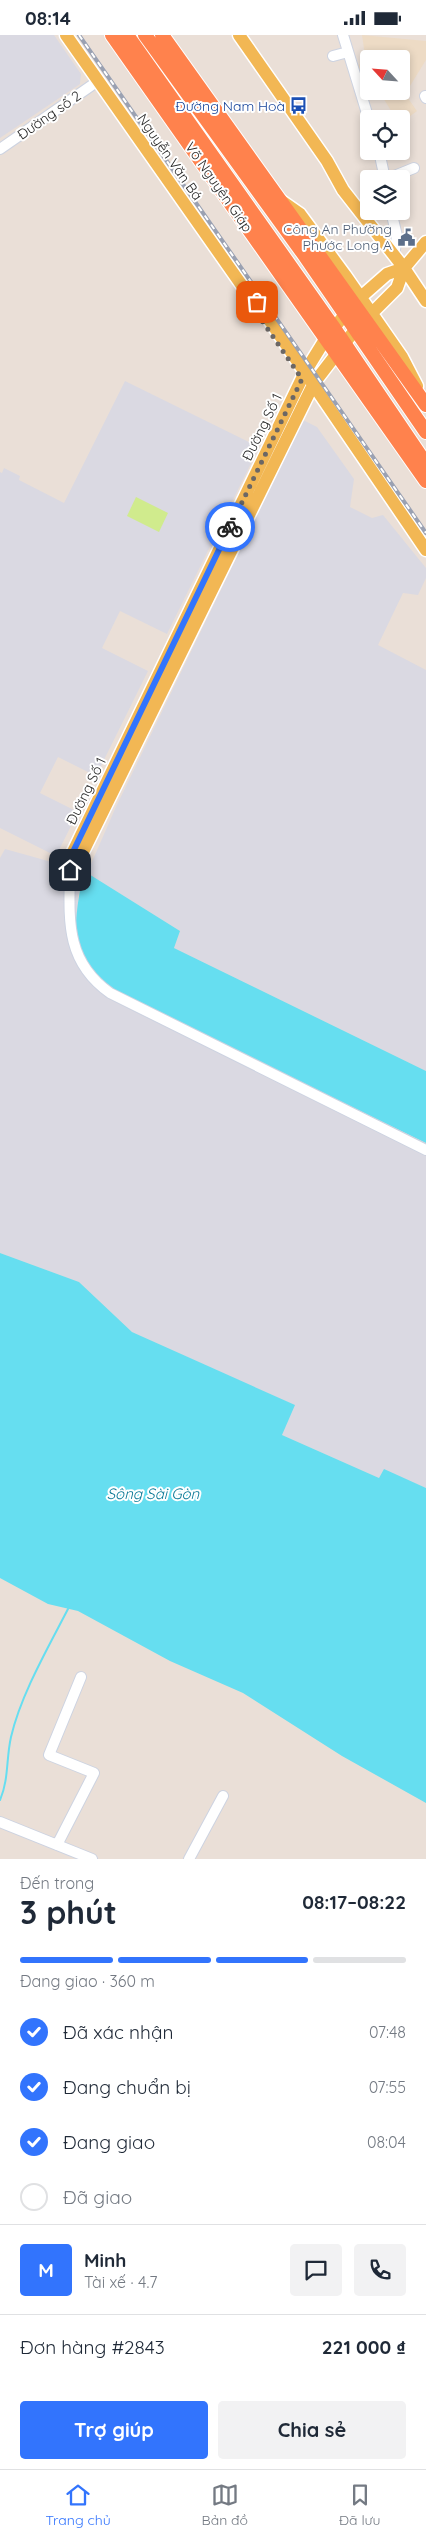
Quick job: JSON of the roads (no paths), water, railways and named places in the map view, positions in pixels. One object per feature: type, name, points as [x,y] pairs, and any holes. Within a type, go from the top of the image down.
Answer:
[{"type":"highway","name":"Võ Nguyên Giáp","points":[[112,35],[330,333]]},
{"type":"highway","name":"Võ Nguyên Giáp","points":[[127,35],[330,333]]},
{"type":"highway","name":"Võ Nguyên Giáp","points":[[145,35],[335,300],[353,305]]},
{"type":"highway","points":[[162,35],[353,305],[369,316],[424,402]]},
{"type":"highway","points":[[313,246],[317,273]]},
{"type":"highway","points":[[353,305],[355,330],[426,432]]},
{"type":"highway","points":[[330,333],[426,481]]},
{"type":"highway","points":[[340,348],[426,464]]},
{"type":"main road","name":"Nguyễn Văn Bá","points":[[66,35],[250,297],[257,302],[349,447],[358,453],[426,550]]},
{"type":"main road","points":[[239,35],[327,161],[343,190],[404,268],[426,301]]},
{"type":"main road","points":[[280,200],[300,214],[353,305]]},
{"type":"main road","points":[[404,268],[426,242]]},
{"type":"main road","name":"Đường Số 1","points":[[308,381],[397,288],[404,268]]},
{"type":"main road","name":"Đường Số 1","points":[[70,870],[70,858],[308,381],[330,333],[353,305],[387,274],[404,268]]},
{"type":"street","points":[[343,35],[366,110]]},
{"type":"street","points":[[333,56],[348,52]]},
{"type":"street","name":"Đường số 2","points":[[0,149],[98,81]]},
{"type":"street","points":[[409,170],[414,168]]},
{"type":"street","points":[[393,220],[397,236],[394,256]]},
{"type":"street","points":[[70,870],[69,914],[77,958],[96,983],[110,993],[212,1045],[426,1150]]},
{"type":"street","points":[[57,1845],[94,1773],[49,1755],[80,1677]]},
{"type":"street","points":[[189,1859],[223,1796]]},
{"type":"street","points":[[1,1822],[92,1859]]},
{"type":"water","points":[[84,871],[180,931],[174,948],[426,1071],[426,1143],[111,990],[88,968],[79,951],[76,933],[77,911]]},
{"type":"water","name":"Sông Sài Gòn","points":[[0,1253],[79,1282],[132,1332],[295,1405],[282,1435],[379,1478],[384,1469],[426,1488],[426,1803],[342,1756],[243,1693],[170,1661],[78,1611],[48,1604],[0,1578]]},
{"type":"waterway","points":[[0,1800],[5,1784],[9,1745],[21,1704],[69,1607]]},
{"type":"railway","points":[[79,35],[426,533]]},
{"type":"place","name":"Đường Nam Hoà","points":[[299,106]]},
{"type":"place","name":"Công An Phường Phước Long A","points":[[406,237]]}]
